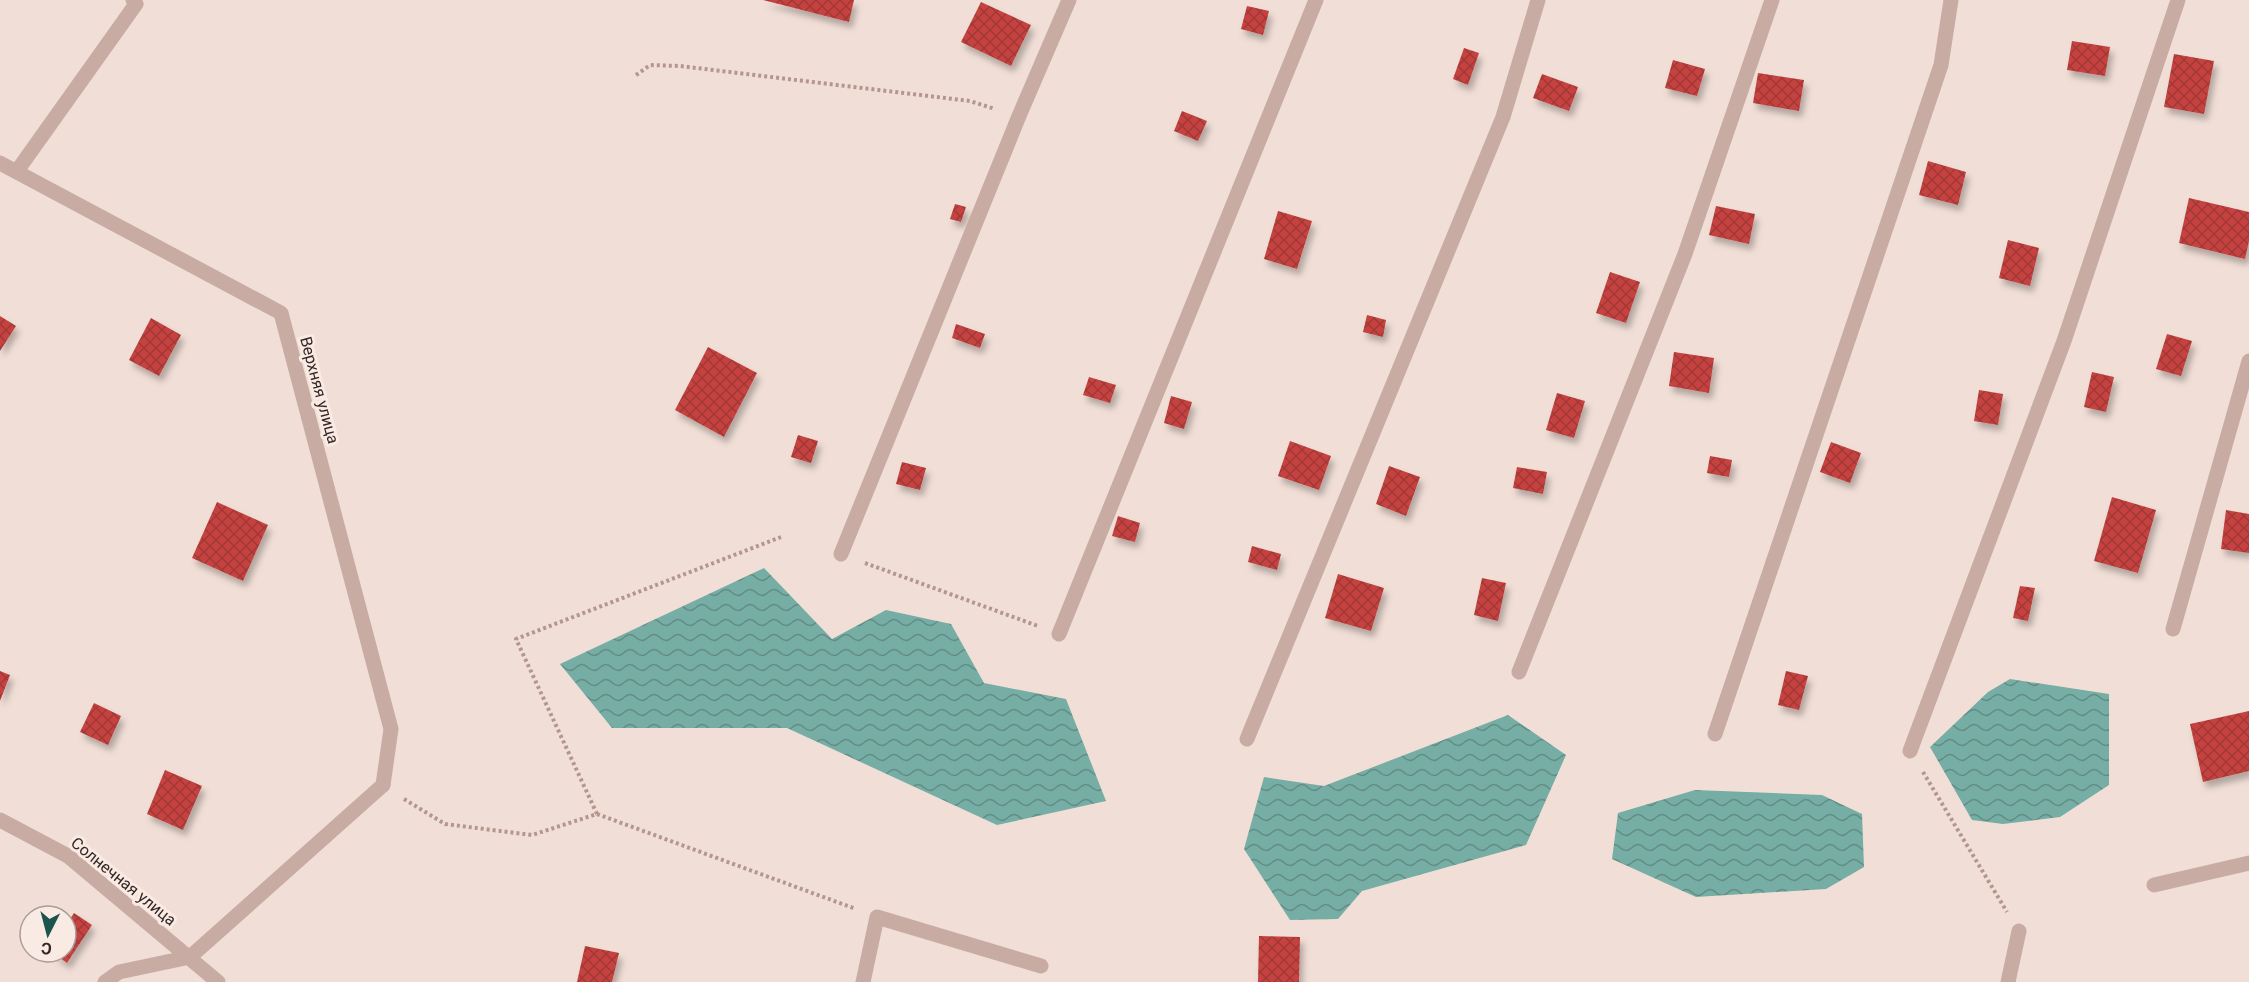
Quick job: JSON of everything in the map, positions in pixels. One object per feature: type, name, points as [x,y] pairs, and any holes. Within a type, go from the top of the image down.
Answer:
[{"type":"street","points":[[17,171],[136,4],[132,0]]},
{"type":"street","points":[[841,554],[1019,116],[1069,0]]},
{"type":"street","points":[[1059,634],[1316,0]]},
{"type":"street","points":[[1247,739],[1503,117],[1538,0]]},
{"type":"street","points":[[1520,672],[1685,254],[1772,0]]},
{"type":"street","points":[[1715,734],[1941,65],[1951,0]]},
{"type":"street","points":[[1910,751],[2064,341],[2178,0]]},
{"type":"street","name":"Верхняя улица","points":[[0,163],[281,313],[392,729],[383,785]]},
{"type":"street","points":[[2173,630],[2249,361]]},
{"type":"street","points":[[105,982],[119,972],[190,957],[383,785]]},
{"type":"street","name":"Солнечная улица","points":[[0,820],[68,856],[218,982]]},
{"type":"street","points":[[2154,885],[2249,863]]},
{"type":"street","points":[[863,982],[877,917],[1041,966]]},
{"type":"street","points":[[2008,982],[2019,932]]},
{"type":"path","points":[[636,75],[650,65],[680,66],[970,101],[1019,116]]},
{"type":"path","points":[[597,814],[516,639],[782,537]]},
{"type":"path","points":[[841,554],[1059,634]]},
{"type":"path","points":[[1910,751],[2019,932]]},
{"type":"path","points":[[383,785],[444,824],[532,835],[597,814],[877,917]]},
{"type":"water","points":[[764,568],[832,639],[886,610],[951,624],[984,683],[1066,699],[1106,801],[997,825],[787,728],[612,728],[560,664]]},
{"type":"water","points":[[2010,679],[2109,694],[2109,785],[2060,817],[2003,824],[1972,820],[1930,747],[1988,692]]},
{"type":"water","points":[[1508,715],[1566,755],[1526,845],[1362,891],[1338,919],[1290,920],[1244,849],[1264,777],[1324,786]]},
{"type":"water","points":[[1695,790],[1822,795],[1862,814],[1864,867],[1826,889],[1696,897],[1612,859],[1618,813]]},
{"type":"building","points":[[763,0],[854,0],[849,22]]},
{"type":"building","points":[[981,2],[1031,25],[1011,66],[961,42]]},
{"type":"building","points":[[1247,6],[1269,11],[1263,35],[1241,29]]},
{"type":"building","points":[[2072,41],[2110,47],[2105,76],[2067,70]]},
{"type":"building","points":[[1464,48],[1479,53],[1468,85],[1453,79]]},
{"type":"building","points":[[2174,54],[2214,61],[2204,114],[2164,107]]},
{"type":"building","points":[[1673,60],[1705,69],[1697,96],[1665,88]]},
{"type":"building","points":[[1758,73],[1804,80],[1799,111],[1753,103]]},
{"type":"building","points":[[1542,74],[1578,87],[1569,111],[1533,98]]},
{"type":"building","points":[[1182,111],[1207,121],[1198,141],[1174,131]]},
{"type":"building","points":[[1928,161],[1966,172],[1958,205],[1919,195]]},
{"type":"building","points":[[2189,198],[2249,212],[2249,241],[2245,259],[2179,243]]},
{"type":"building","points":[[955,204],[966,207],[961,222],[950,219]]},
{"type":"building","points":[[1716,206],[1755,214],[1749,244],[1709,235]]},
{"type":"building","points":[[1278,211],[1312,221],[1297,269],[1264,259]]},
{"type":"building","points":[[2008,240],[2039,248],[2030,286],[1999,278]]},
{"type":"building","points":[[1610,272],[1640,282],[1626,323],[1596,313]]},
{"type":"building","points":[[1367,315],[1386,320],[1383,337],[1363,332]]},
{"type":"building","points":[[0,316],[16,326],[0,351]]},
{"type":"building","points":[[151,318],[181,335],[159,376],[129,360]]},
{"type":"building","points":[[956,324],[985,334],[980,348],[952,338]]},
{"type":"building","points":[[2167,334],[2192,341],[2181,376],[2156,369]]},
{"type":"building","points":[[708,347],[757,373],[724,437],[675,410]]},
{"type":"building","points":[[1674,352],[1714,358],[1709,393],[1669,386]]},
{"type":"building","points":[[2092,372],[2114,377],[2106,412],[2084,407]]},
{"type":"building","points":[[1089,377],[1116,385],[1110,403],[1083,395]]},
{"type":"building","points":[[1979,390],[2003,394],[1998,425],[1974,421]]},
{"type":"building","points":[[1557,393],[1585,401],[1574,438],[1546,430]]},
{"type":"building","points":[[1171,396],[1192,402],[1184,429],[1164,423]]},
{"type":"building","points":[[798,435],[818,441],[811,463],[791,457]]},
{"type":"building","points":[[1290,441],[1331,456],[1319,490],[1278,476]]},
{"type":"building","points":[[1831,442],[1861,453],[1850,483],[1820,472]]},
{"type":"building","points":[[1710,456],[1732,460],[1729,477],[1707,473]]},
{"type":"building","points":[[902,462],[926,468],[920,490],[896,484]]},
{"type":"building","points":[[1389,466],[1420,477],[1406,516],[1376,504]]},
{"type":"building","points":[[1517,467],[1547,472],[1543,494],[1513,488]]},
{"type":"building","points":[[2112,497],[2156,510],[2138,573],[2094,561]]},
{"type":"building","points":[[217,502],[268,525],[243,581],[192,558]]},
{"type":"building","points":[[2226,510],[2249,514],[2249,553],[2221,549]]},
{"type":"building","points":[[1118,516],[1140,523],[1135,542],[1112,536]]},
{"type":"building","points":[[1252,546],[1281,554],[1277,570],[1248,562]]},
{"type":"building","points":[[1338,574],[1384,588],[1371,631],[1325,618]]},
{"type":"building","points":[[1482,578],[1506,583],[1498,621],[1474,615]]},
{"type":"building","points":[[2020,586],[2035,588],[2028,621],[2013,618]]},
{"type":"building","points":[[0,671],[10,675],[0,701]]},
{"type":"building","points":[[1786,671],[1808,676],[1799,710],[1778,705]]},
{"type":"building","points":[[94,703],[121,716],[108,745],[80,732]]},
{"type":"building","points":[[2249,711],[2249,771],[2203,782],[2190,724]]},
{"type":"building","points":[[165,770],[202,786],[183,830],[147,814]]},
{"type":"building","points":[[78,916],[92,925],[78,946]]},
{"type":"building","points":[[1259,936],[1300,937],[1299,982],[1258,982]]},
{"type":"building","points":[[585,946],[619,953],[612,982],[577,982]]}]
